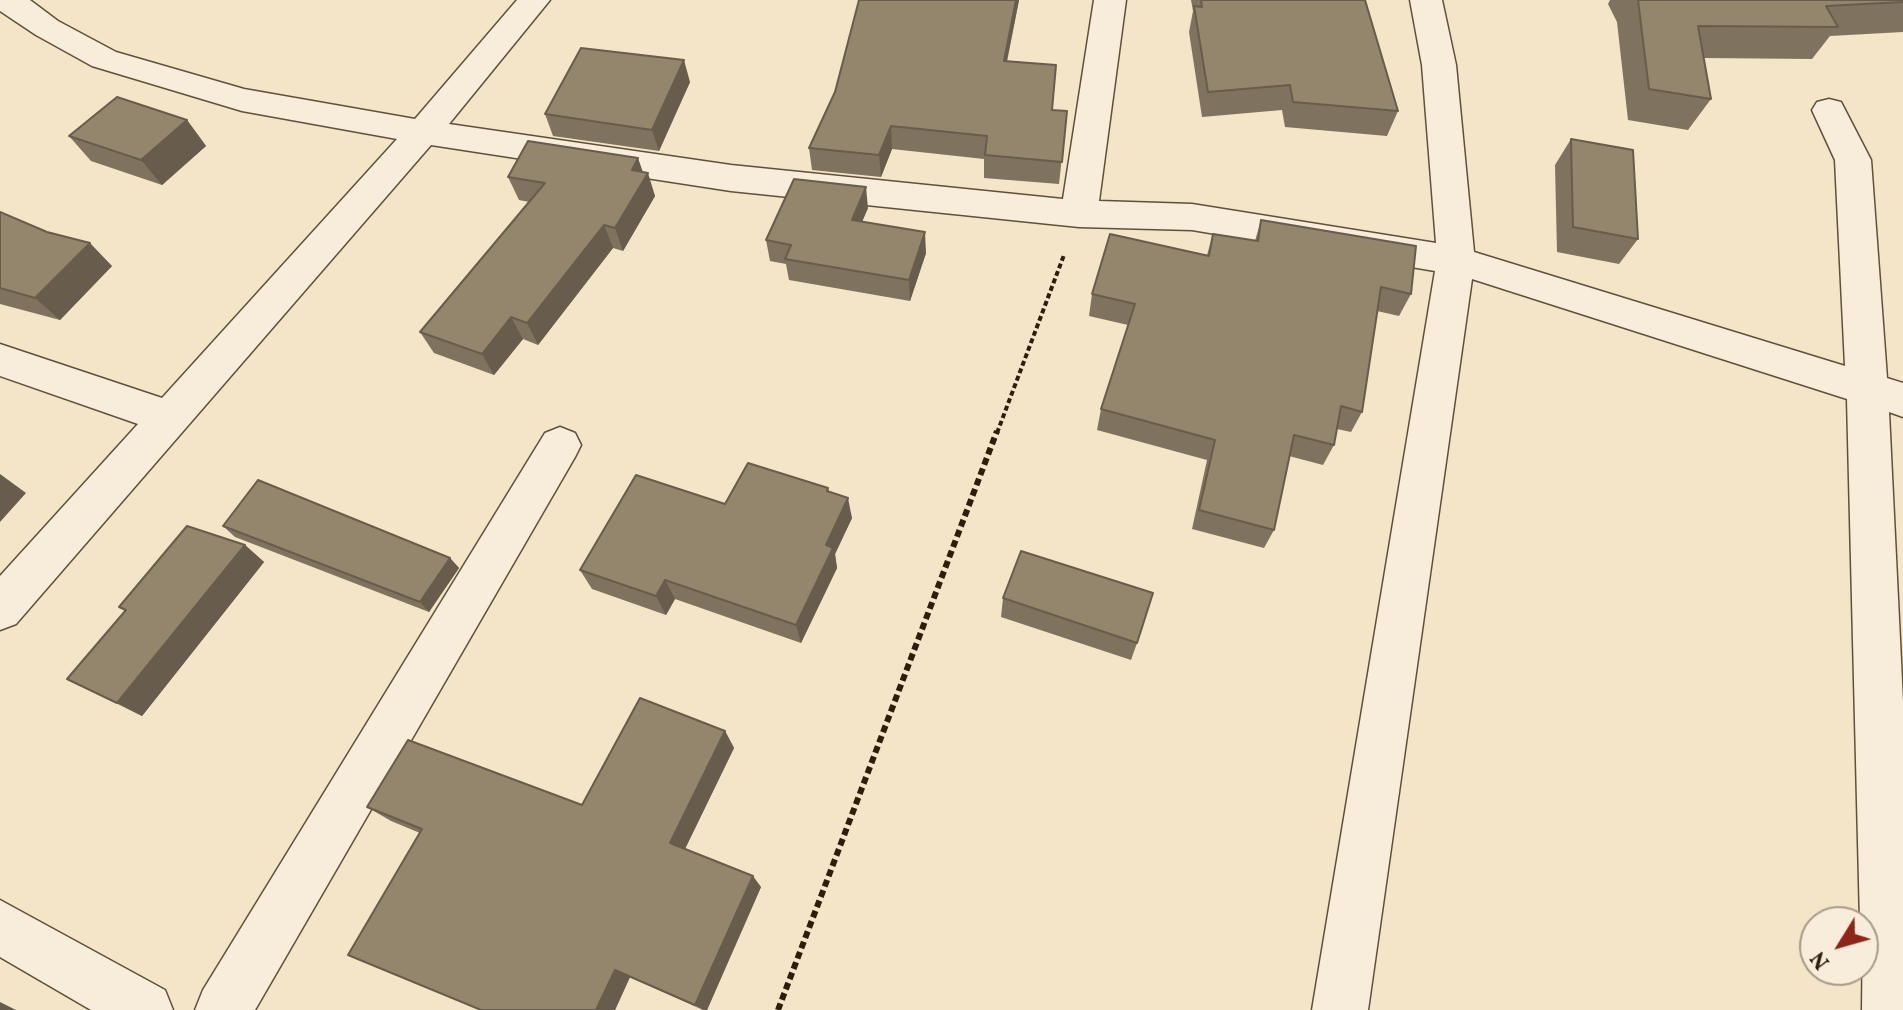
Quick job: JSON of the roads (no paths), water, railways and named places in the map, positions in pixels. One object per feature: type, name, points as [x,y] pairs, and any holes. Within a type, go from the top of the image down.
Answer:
[{"type":"street","points":[[2,0],[21,8],[47,28],[104,59],[242,100],[423,132],[731,178],[1079,214],[1192,217],[1456,260],[1885,395]]},
{"type":"street","points":[[0,609],[423,132],[534,0]]},
{"type":"street","points":[[1079,214],[1110,0]]},
{"type":"street","points":[[1340,1010],[1456,260],[1439,65],[1426,0]]},
{"type":"street","points":[[1829,110],[1853,160],[1885,395],[1890,1010]]},
{"type":"street","points":[[0,360],[169,417]]},
{"type":"street","points":[[223,1010],[560,445]]},
{"type":"street","points":[[0,927],[145,1010]]}]
